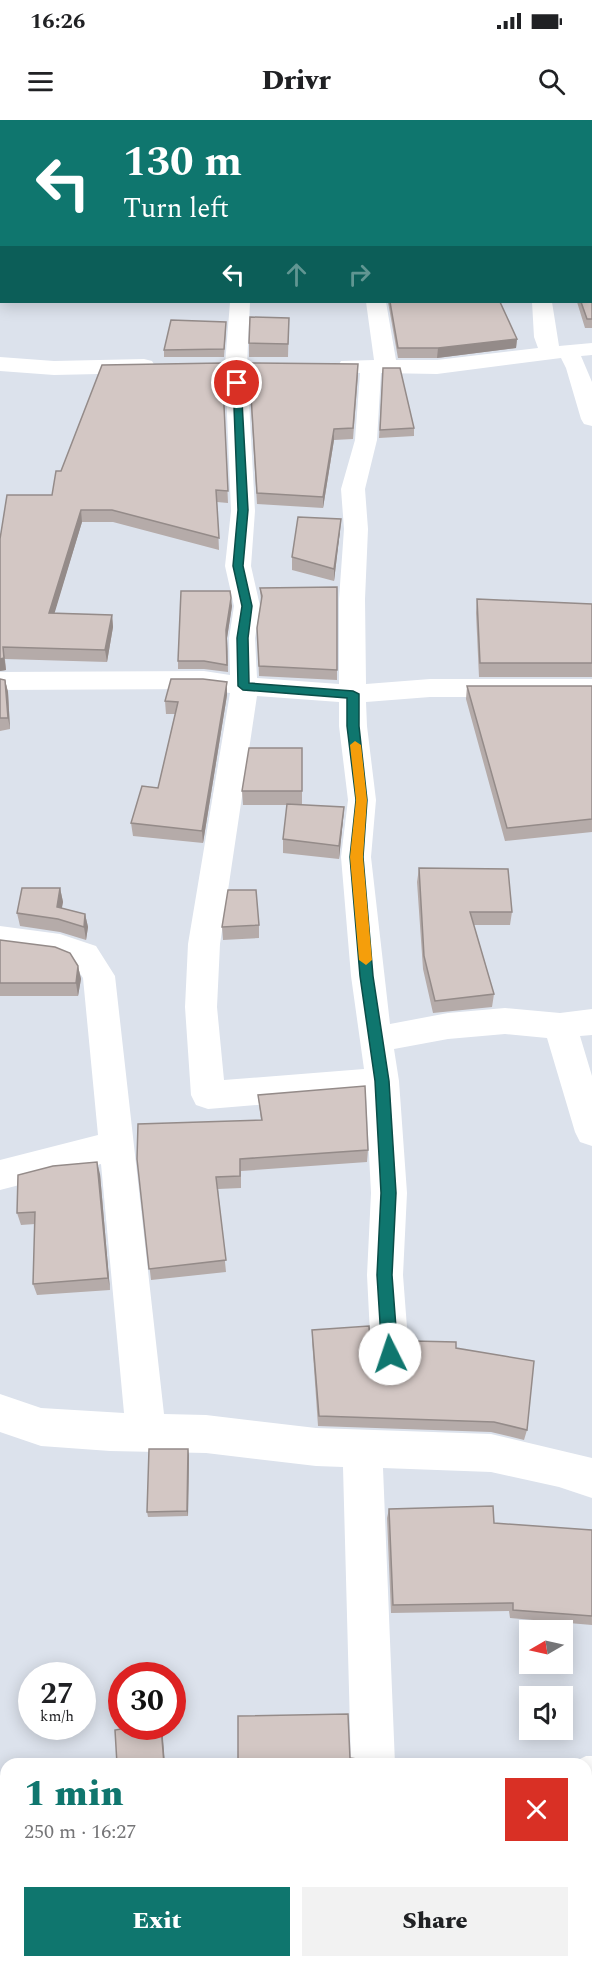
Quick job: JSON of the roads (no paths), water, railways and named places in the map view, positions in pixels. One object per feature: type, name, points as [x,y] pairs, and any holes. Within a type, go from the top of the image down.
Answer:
[{"type":"street","points":[[240,303],[236,365],[243,510],[238,566],[247,606],[242,638],[243,686],[224,827],[204,944],[201,1006],[208,1095],[382,1081]]},
{"type":"street","points":[[376,303],[378,366],[366,440],[353,489],[356,529],[352,599],[353,726],[362,800],[356,857],[375,1040],[382,1081],[389,1193],[385,1275],[390,1354]]},
{"type":"street","points":[[542,303],[545,337],[577,368],[592,419]]},
{"type":"street","points":[[326,366],[436,367],[592,349]]},
{"type":"street","points":[[0,364],[54,368],[168,366]]},
{"type":"street","points":[[0,681],[204,680],[243,686],[353,694],[430,687],[592,687]]},
{"type":"street","points":[[0,938],[60,946],[85,956],[99,976],[146,1433]]},
{"type":"street","points":[[375,1040],[448,1026],[505,1021],[560,1026],[592,1022]]},
{"type":"street","points":[[560,1026],[592,1132]]},
{"type":"street","points":[[0,1174],[117,1144]]},
{"type":"street","points":[[0,1413],[41,1427],[206,1434],[316,1447],[491,1453],[560,1468],[590,1469]]},
{"type":"street","points":[[362,1448],[373,1758]]}]
